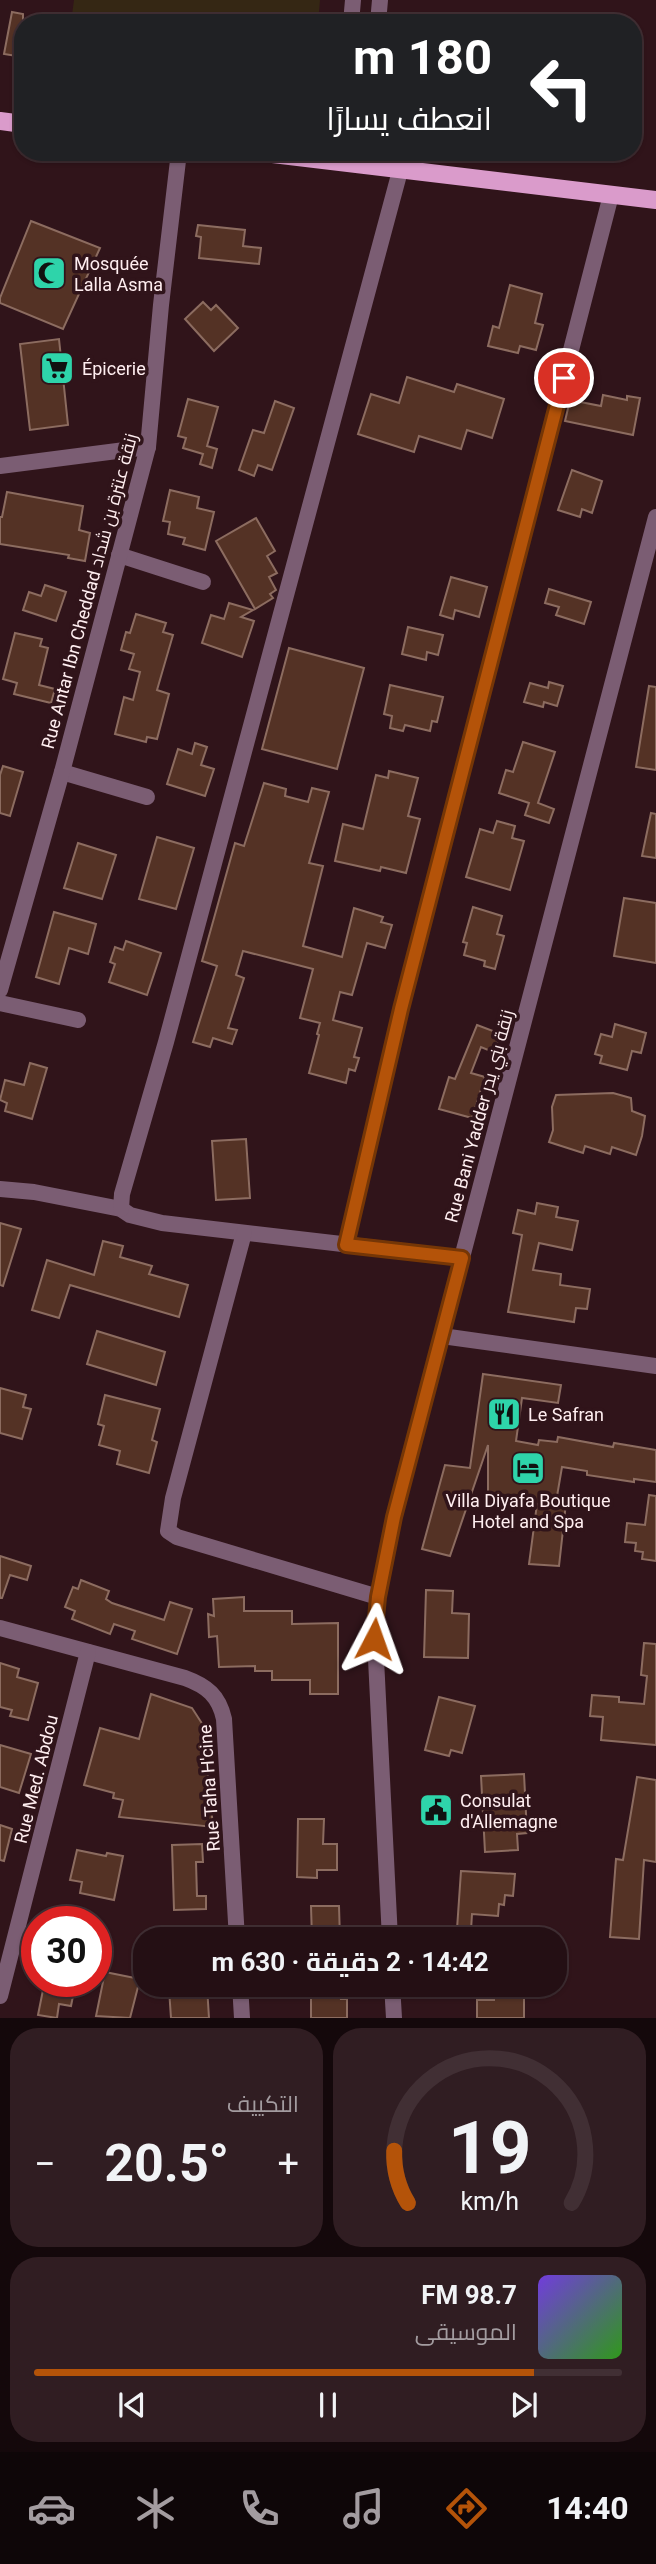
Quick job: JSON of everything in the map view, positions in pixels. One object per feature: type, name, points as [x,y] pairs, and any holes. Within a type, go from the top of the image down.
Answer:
[{"type":"main road","points":[[370,161],[400,171],[656,200]]},
{"type":"street","name":"Rue Antar Ibn Cheddad زنقة عنترة بن شداد","points":[[0,990],[6,948],[62,772],[148,447],[161,305],[179,161]]},
{"type":"street","points":[[121,1209],[122,1194],[166,1042],[400,171]]},
{"type":"street","points":[[346,1245],[401,1009],[611,195]]},
{"type":"street","points":[[0,466],[148,447]]},
{"type":"street","name":"Rue Bani Yadder زنقة بني يدر","points":[[389,1927],[375,1665],[378,1597],[394,1517],[462,1258],[649,574],[656,517]]},
{"type":"street","points":[[119,555],[203,582]]},
{"type":"street","points":[[62,772],[147,797]]},
{"type":"street","points":[[0,1003],[78,1020]]},
{"type":"street","points":[[0,1189],[34,1192],[121,1209],[126,1214],[147,1220],[462,1258]]},
{"type":"street","points":[[244,1233],[173,1498],[168,1531],[176,1537],[378,1597]]},
{"type":"street","points":[[442,1336],[656,1366]]},
{"type":"street","name":"Rue Taha H'cine","points":[[0,1628],[193,1681],[211,1691],[223,1713],[226,1736],[236,1927]]},
{"type":"street","name":"Rue Med. Abdou","points":[[0,1996],[88,1652]]},
{"type":"street","points":[[241,1997],[242,2018]]},
{"type":"street","points":[[393,1997],[394,2018]]},
{"type":"shaded area","points":[[74,0],[320,0],[319,14],[72,14]]},
{"type":"building","points":[[12,12],[23,14],[14,14],[14,56],[4,54]]},
{"type":"building","name":"Mosquée Lalla Asma","points":[[31,221],[100,248],[63,329],[0,303]]},
{"type":"building","points":[[198,225],[245,230],[243,246],[261,248],[259,264],[199,258],[201,237],[196,236]]},
{"type":"building","points":[[510,285],[542,294],[535,323],[543,325],[536,350],[520,346],[518,353],[488,346],[493,326],[499,328]]},
{"type":"building","points":[[203,302],[211,310],[216,305],[238,328],[214,351],[185,319]]},
{"type":"building","points":[[59,339],[68,425],[30,430],[20,344]]},
{"type":"building","points":[[407,377],[454,392],[457,384],[504,399],[492,438],[467,430],[461,449],[419,436],[414,452],[358,434],[371,394],[399,403]]},
{"type":"building","points":[[603,395],[627,400],[627,396],[640,398],[633,435],[565,421],[570,400],[601,406]]},
{"type":"building","points":[[188,399],[218,407],[207,446],[217,449],[212,468],[200,464],[203,454],[183,448],[186,438],[178,436]]},
{"type":"building","points":[[275,401],[294,408],[272,470],[258,465],[254,476],[239,470],[253,430],[264,433]]},
{"type":"building","points":[[572,470],[602,481],[592,513],[582,509],[580,517],[558,510]]},
{"type":"building","points":[[170,490],[199,497],[197,508],[214,512],[205,550],[183,544],[185,538],[168,534],[170,522],[163,521]]},
{"type":"building","points":[[7,492],[83,506],[79,530],[90,533],[85,561],[68,558],[69,555],[0,544],[0,517]]},
{"type":"building","points":[[256,518],[275,551],[267,556],[277,573],[269,577],[276,590],[270,594],[273,598],[255,609],[216,541]]},
{"type":"building","points":[[451,577],[487,587],[479,617],[455,610],[453,619],[440,615]]},
{"type":"building","points":[[45,585],[66,592],[56,621],[23,610],[29,592],[41,596]]},
{"type":"building","points":[[549,589],[591,602],[584,624],[556,615],[559,607],[545,603]]},
{"type":"building","points":[[229,603],[253,610],[241,617],[254,621],[242,657],[202,643],[211,615],[224,619]]},
{"type":"building","points":[[136,614],[166,623],[163,632],[173,635],[157,690],[169,694],[157,739],[147,737],[146,742],[115,734],[124,697],[133,700],[140,672],[129,669],[134,654],[121,650],[126,632],[130,633]]},
{"type":"building","points":[[408,627],[443,635],[438,655],[427,652],[426,660],[402,654]]},
{"type":"building","points":[[15,633],[42,639],[40,646],[48,648],[39,685],[55,689],[51,703],[14,694],[17,683],[3,679]]},
{"type":"building","points":[[289,648],[364,668],[337,769],[262,749]]},
{"type":"building","points":[[549,682],[563,686],[557,706],[544,702],[543,707],[524,702],[530,683],[548,688]]},
{"type":"building","points":[[390,685],[443,697],[437,722],[432,721],[430,731],[405,725],[403,731],[390,728],[392,716],[384,714]]},
{"type":"building","points":[[649,686],[656,687],[656,770],[636,767]]},
{"type":"building","points":[[523,742],[555,752],[538,803],[554,809],[549,823],[525,815],[529,803],[499,793],[506,770],[513,772]]},
{"type":"building","points":[[195,743],[207,747],[201,765],[214,769],[205,796],[167,784],[178,749],[192,754]]},
{"type":"building","points":[[3,766],[23,772],[10,816],[0,813],[0,775]]},
{"type":"building","points":[[389,771],[418,778],[408,816],[420,819],[406,873],[381,867],[380,871],[335,861],[343,824],[363,829],[376,775],[388,778]]},
{"type":"building","points":[[264,783],[286,789],[285,796],[308,802],[312,788],[329,792],[309,863],[323,866],[303,946],[342,957],[354,908],[383,917],[381,922],[392,925],[385,948],[367,943],[352,995],[340,992],[333,1020],[362,1028],[354,1057],[359,1058],[355,1071],[349,1069],[346,1083],[309,1073],[320,1023],[300,1018],[313,969],[243,951],[236,975],[244,978],[228,1028],[237,1030],[232,1044],[213,1038],[210,1047],[193,1042],[217,966],[202,961],[235,843],[244,846]]},
{"type":"building","points":[[651,813],[656,814],[656,858],[642,856]]},
{"type":"building","points":[[497,821],[515,826],[512,838],[524,841],[510,890],[466,877],[480,829],[493,833]]},
{"type":"building","points":[[157,837],[194,848],[176,909],[139,899]]},
{"type":"building","points":[[78,843],[116,855],[102,899],[64,888]]},
{"type":"building","points":[[624,898],[656,903],[656,963],[614,956]]},
{"type":"building","points":[[473,907],[502,916],[497,934],[504,936],[495,969],[484,966],[485,961],[464,955],[467,943],[463,942]]},
{"type":"building","points":[[54,912],[96,924],[88,954],[69,948],[59,984],[36,977]]},
{"type":"building","points":[[126,941],[161,953],[147,995],[109,982],[115,964],[110,962],[115,947],[123,950]]},
{"type":"building","points":[[615,1024],[646,1033],[641,1053],[632,1051],[627,1070],[600,1063],[602,1056],[595,1054],[601,1034],[612,1037]]},
{"type":"building","points":[[477,1025],[501,1034],[493,1052],[481,1047],[471,1073],[485,1077],[472,1118],[439,1109],[449,1077],[455,1079]]},
{"type":"building","points":[[30,1063],[47,1068],[32,1119],[5,1111],[7,1103],[0,1100],[5,1080],[24,1085]]},
{"type":"building","points":[[613,1093],[631,1098],[632,1111],[645,1116],[636,1155],[612,1147],[610,1154],[585,1146],[583,1153],[549,1142],[553,1130],[552,1107],[556,1095]]},
{"type":"building","points":[[246,1139],[250,1198],[216,1200],[212,1141]]},
{"type":"building","points":[[537,1203],[558,1207],[556,1217],[578,1221],[572,1250],[539,1243],[533,1270],[561,1274],[560,1285],[590,1289],[587,1309],[576,1308],[574,1322],[508,1312],[522,1235],[513,1233],[518,1210],[535,1214]]},
{"type":"building","points":[[0,1223],[21,1229],[3,1286],[0,1285]]},
{"type":"building","points":[[103,1241],[123,1246],[120,1257],[152,1266],[149,1274],[188,1285],[179,1317],[70,1285],[59,1318],[32,1310],[47,1260],[94,1275]]},
{"type":"building","points":[[97,1331],[165,1352],[156,1385],[87,1364]]},
{"type":"building","points":[[483,1374],[561,1385],[558,1403],[522,1398],[516,1441],[538,1445],[539,1440],[557,1442],[558,1437],[613,1447],[614,1443],[656,1450],[656,1482],[634,1479],[634,1482],[587,1475],[587,1471],[562,1467],[556,1502],[566,1503],[559,1566],[529,1564],[537,1504],[511,1501],[511,1505],[488,1503],[488,1445],[450,1556],[422,1549],[445,1465],[470,1468]]},
{"type":"building","points":[[0,1388],[26,1395],[23,1407],[31,1409],[22,1439],[0,1433]]},
{"type":"building","points":[[105,1395],[160,1409],[152,1440],[157,1442],[149,1473],[117,1464],[120,1451],[99,1445],[104,1426],[98,1424]]},
{"type":"building","points":[[649,1495],[656,1496],[656,1561],[642,1559],[643,1552],[635,1551],[636,1543],[625,1542],[627,1523],[645,1525]]},
{"type":"building","points":[[0,1556],[31,1566],[27,1580],[10,1575],[2,1598],[0,1598]]},
{"type":"building","points":[[81,1580],[109,1591],[106,1599],[112,1603],[164,1620],[170,1602],[192,1609],[177,1654],[132,1639],[135,1631],[114,1624],[110,1634],[72,1619],[75,1611],[65,1607],[73,1587],[78,1589]]},
{"type":"building","points":[[426,1590],[453,1591],[452,1613],[469,1614],[468,1658],[424,1657]]},
{"type":"building","points":[[244,1597],[244,1611],[292,1611],[292,1624],[338,1623],[338,1694],[310,1694],[310,1680],[272,1680],[272,1671],[255,1671],[255,1666],[219,1667],[217,1636],[209,1637],[208,1614],[214,1616],[213,1599]]},
{"type":"building","points":[[644,1643],[656,1644],[656,1745],[601,1740],[603,1717],[590,1716],[592,1695],[619,1697],[619,1702],[644,1704],[647,1676],[641,1675]]},
{"type":"building","points":[[0,1663],[19,1669],[17,1677],[38,1683],[28,1720],[10,1716],[12,1710],[0,1707]]},
{"type":"building","points":[[151,1694],[192,1708],[203,1725],[213,1827],[119,1817],[123,1800],[113,1798],[114,1793],[84,1785],[100,1728],[139,1739]]},
{"type":"building","points":[[439,1697],[475,1706],[462,1753],[451,1750],[449,1756],[425,1750]]},
{"type":"building","points":[[0,1745],[31,1754],[19,1793],[0,1787]]},
{"type":"building","points":[[524,1774],[527,1833],[517,1834],[518,1850],[485,1852],[481,1776]]},
{"type":"building","points":[[637,1777],[656,1780],[656,1862],[644,1860],[639,1939],[610,1937],[616,1859],[623,1860]]},
{"type":"building","points":[[298,1819],[324,1819],[323,1844],[337,1844],[337,1870],[317,1870],[317,1878],[297,1877]]},
{"type":"building","points":[[0,1825],[12,1829],[4,1861],[0,1860]]},
{"type":"building","points":[[202,1844],[203,1862],[196,1862],[197,1896],[206,1896],[206,1909],[174,1910],[172,1845]]},
{"type":"building","points":[[77,1850],[106,1856],[107,1853],[123,1856],[114,1900],[80,1893],[82,1882],[70,1880]]},
{"type":"building","points":[[461,1871],[515,1874],[513,1896],[505,1895],[504,1905],[499,1904],[498,1916],[472,1914],[471,1927],[457,1927]]},
{"type":"building","points":[[311,1906],[339,1906],[340,1927],[312,1927]]},
{"type":"building","points":[[112,1973],[133,1978],[133,1997],[135,1997],[130,2018],[96,2016],[100,1997],[112,1997]]},
{"type":"building","points":[[42,1997],[73,1997],[71,2006],[59,2004],[57,2018],[38,2015]]},
{"type":"building","points":[[170,1997],[208,1997],[209,2018],[171,2018]]},
{"type":"building","points":[[311,1997],[347,1999],[347,2018],[311,2018]]},
{"type":"building","points":[[494,1997],[524,1997],[524,2018],[477,2018],[477,2000],[494,2000]]},
{"type":"place","name":"Mosquée Lalla Asma","points":[[49,273]]},
{"type":"place","name":"Épicerie","points":[[57,368]]},
{"type":"place","name":"Le Safran","points":[[504,1414]]},
{"type":"place","name":"Villa Diyafa Boutique Hotel and Spa","points":[[528,1468]]},
{"type":"place","name":"Consulat d'Allemagne","points":[[436,1810]]},
{"type":"route","points":[[374,1639],[378,1597],[394,1517],[462,1258],[346,1245],[401,1009],[564,378]]}]
